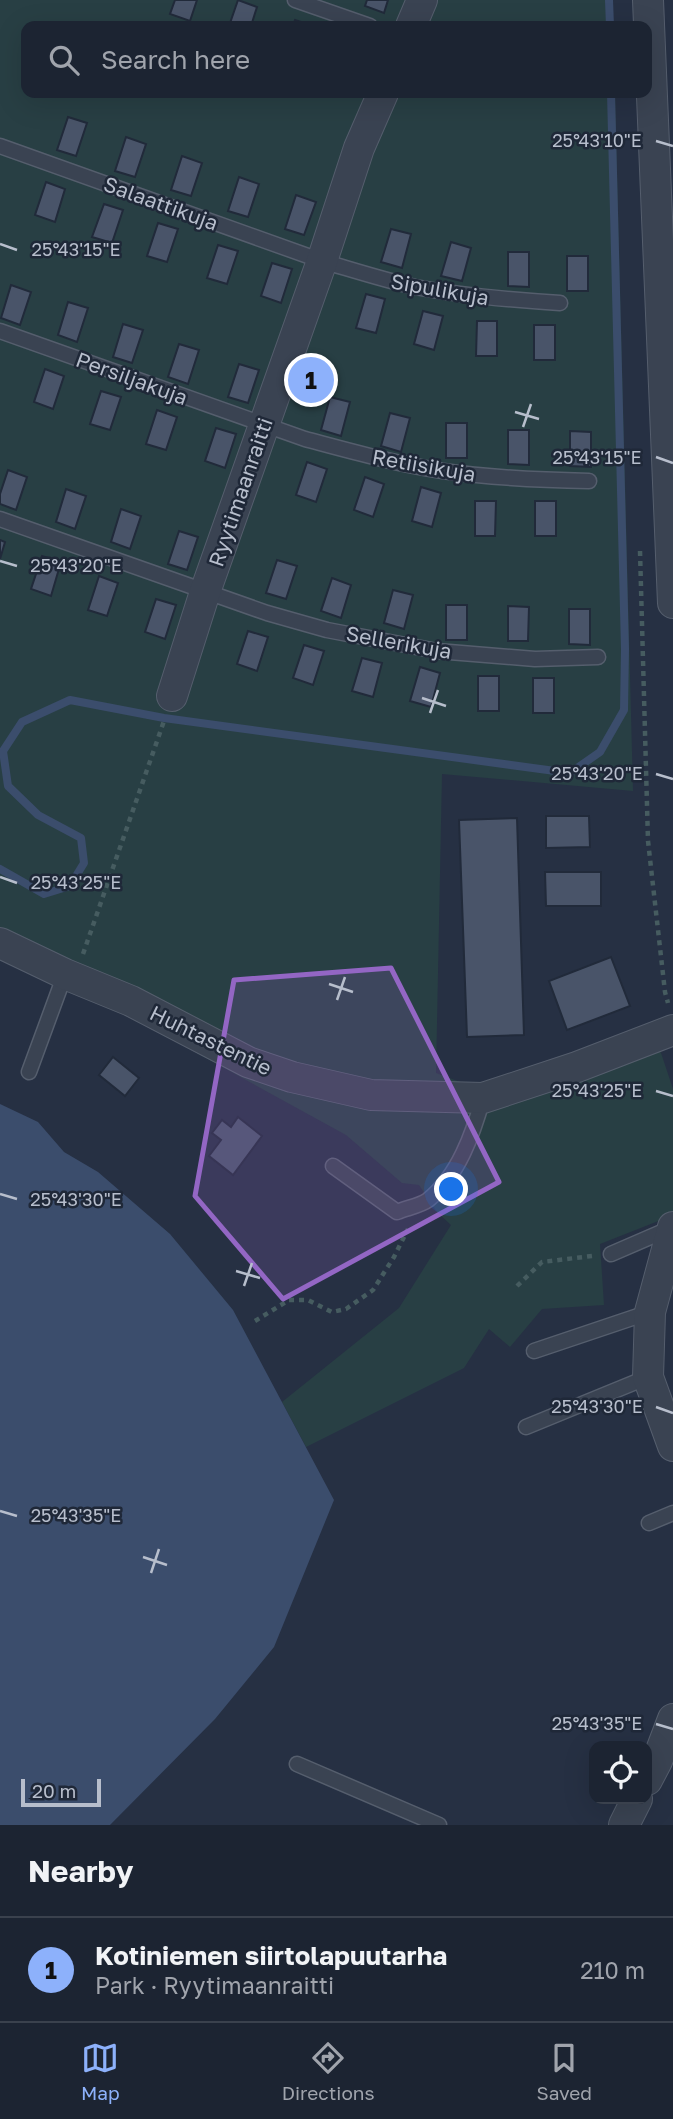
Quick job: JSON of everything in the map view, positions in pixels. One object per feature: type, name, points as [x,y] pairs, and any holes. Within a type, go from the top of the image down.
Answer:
[{"type":"street","points":[[413,21],[422,0]]},
{"type":"street","points":[[648,0],[649,21]]},
{"type":"street","points":[[652,96],[673,603]]},
{"type":"street","name":"Ryytimaanraitti","points":[[173,696],[205,592],[359,148],[381,98]]},
{"type":"street","name":"Huhtastentie","points":[[0,943],[69,976],[131,1001],[248,1062],[292,1077],[371,1095],[483,1098],[577,1067],[673,1030]]},
{"type":"street","points":[[673,1227],[650,1312],[648,1377],[673,1446]]},
{"type":"street","points":[[652,1770],[673,1718]]},
{"type":"street","points":[[624,1825],[634,1804]]},
{"type":"lane","points":[[295,0],[356,21]]},
{"type":"lane","name":"Salaattikuja","points":[[0,146],[322,261]]},
{"type":"lane","name":"Sipulikuja","points":[[322,261],[416,287],[507,300],[560,303]]},
{"type":"lane","name":"Persiljakuja","points":[[0,331],[264,424]]},
{"type":"lane","name":"Retiisikuja","points":[[264,424],[350,451],[442,471],[535,480],[589,481]]},
{"type":"lane","name":"Sellerikuja","points":[[0,519],[205,592],[327,630],[437,651],[535,659],[598,657]]},
{"type":"lane","points":[[29,1072],[69,976]]},
{"type":"lane","points":[[332,1166],[397,1212],[426,1202],[447,1182],[474,1129],[483,1098]]},
{"type":"lane","points":[[611,1254],[673,1227]]},
{"type":"lane","points":[[534,1351],[650,1312]]},
{"type":"lane","points":[[526,1427],[648,1377]]},
{"type":"lane","points":[[649,1523],[673,1514]]},
{"type":"lane","points":[[298,1764],[439,1825]]},
{"type":"path","points":[[69,976],[159,735]]},
{"type":"path","points":[[255,1321],[289,1300],[308,1300],[332,1312],[346,1309],[373,1290],[394,1257],[410,1223],[426,1202]]},
{"type":"path","points":[[517,1286],[542,1262],[611,1254]]},
{"type":"highlighted area","points":[[391,968],[499,1182],[283,1299],[195,1196],[234,980]]},
{"type":"green space","points":[[0,0],[613,0],[613,21],[21,21],[21,98],[615,98],[633,791],[442,774],[436,1073],[482,1090],[653,1029],[673,1089],[673,1212],[666,1218],[600,1244],[604,1305],[542,1309],[510,1347],[489,1329],[464,1368],[306,1447],[282,1402],[399,1308],[451,1225],[437,1212],[419,1185],[402,1183],[346,1135],[75,986],[0,956]]},
{"type":"water","points":[[0,1104],[38,1122],[64,1152],[98,1172],[170,1234],[233,1310],[334,1500],[274,1647],[215,1719],[110,1825],[0,1825]]},
{"type":"building","points":[[175,0],[197,0],[190,21],[170,14]]},
{"type":"building","points":[[238,0],[257,7],[253,21],[231,21]]},
{"type":"building","points":[[367,0],[388,0],[384,13],[365,6]]},
{"type":"building","points":[[68,117],[87,123],[76,156],[57,150]]},
{"type":"building","points":[[126,137],[146,144],[135,177],[115,171]]},
{"type":"building","points":[[182,156],[202,163],[191,196],[171,190]]},
{"type":"building","points":[[239,177],[259,184],[248,217],[228,211]]},
{"type":"building","points":[[46,182],[65,189],[55,222],[35,215]]},
{"type":"building","points":[[296,195],[316,202],[304,235],[285,229]]},
{"type":"building","points":[[104,204],[123,210],[112,243],[92,237]]},
{"type":"building","points":[[158,223],[178,229],[167,262],[147,256]]},
{"type":"building","points":[[391,229],[411,234],[402,268],[381,262]]},
{"type":"building","points":[[451,242],[471,248],[462,281],[441,276]]},
{"type":"building","points":[[218,245],[238,251],[227,284],[207,278]]},
{"type":"building","points":[[508,252],[529,252],[529,287],[508,286]]},
{"type":"building","points":[[567,256],[588,256],[588,291],[567,291]]},
{"type":"building","points":[[272,263],[292,269],[281,303],[261,296]]},
{"type":"building","points":[[11,285],[31,292],[20,325],[1,318]]},
{"type":"building","points":[[366,294],[385,299],[376,333],[356,328]]},
{"type":"building","points":[[68,302],[88,308],[77,342],[58,335]]},
{"type":"building","points":[[423,311],[443,316],[434,350],[414,344]]},
{"type":"building","points":[[477,321],[497,321],[497,356],[476,356]]},
{"type":"building","points":[[123,324],[143,330],[132,363],[113,357]]},
{"type":"building","points":[[534,325],[555,325],[555,360],[534,360]]},
{"type":"building","points":[[179,344],[199,350],[188,384],[168,377]]},
{"type":"building","points":[[239,364],[259,370],[248,403],[228,397]]},
{"type":"building","points":[[45,369],[64,376],[53,409],[34,402]]},
{"type":"building","points":[[101,391],[121,397],[110,430],[90,424]]},
{"type":"building","points":[[330,397],[350,402],[341,436],[321,430]]},
{"type":"building","points":[[157,410],[177,417],[166,450],[146,444]]},
{"type":"building","points":[[390,413],[410,418],[401,452],[381,446]]},
{"type":"building","points":[[446,423],[467,423],[467,458],[446,458]]},
{"type":"building","points":[[216,428],[236,434],[225,468],[205,461]]},
{"type":"building","points":[[508,430],[529,430],[529,465],[508,464]]},
{"type":"building","points":[[570,431],[591,432],[591,467],[570,466]]},
{"type":"building","points":[[307,462],[327,469],[316,502],[296,495]]},
{"type":"building","points":[[8,470],[27,477],[16,510],[0,504],[0,494]]},
{"type":"building","points":[[365,477],[384,484],[373,517],[354,510]]},
{"type":"building","points":[[421,487],[441,493],[432,527],[412,521]]},
{"type":"building","points":[[66,489],[86,496],[75,529],[56,522]]},
{"type":"building","points":[[475,501],[496,501],[495,536],[475,536]]},
{"type":"building","points":[[535,501],[556,501],[556,536],[535,536]]},
{"type":"building","points":[[121,509],[141,516],[130,549],[111,542]]},
{"type":"building","points":[[179,531],[198,537],[187,570],[168,564]]},
{"type":"building","points":[[0,540],[5,542],[0,559]]},
{"type":"building","points":[[42,556],[61,562],[51,596],[31,589]]},
{"type":"building","points":[[277,560],[297,566],[286,599],[266,593]]},
{"type":"building","points":[[99,576],[118,583],[107,616],[88,610]]},
{"type":"building","points":[[332,578],[351,585],[341,618],[321,611]]},
{"type":"building","points":[[393,590],[413,595],[404,629],[384,623]]},
{"type":"building","points":[[156,599],[176,605],[165,639],[145,632]]},
{"type":"building","points":[[446,605],[467,605],[467,640],[446,640]]},
{"type":"building","points":[[508,606],[529,607],[528,641],[508,641]]},
{"type":"building","points":[[569,609],[590,609],[590,645],[569,644]]},
{"type":"building","points":[[248,631],[268,637],[257,671],[237,664]]},
{"type":"building","points":[[304,645],[324,651],[313,685],[293,678]]},
{"type":"building","points":[[362,658],[382,663],[373,697],[352,691]]},
{"type":"building","points":[[420,667],[440,673],[431,707],[410,701]]},
{"type":"building","points":[[478,676],[499,676],[499,711],[478,711]]},
{"type":"building","points":[[533,678],[554,678],[554,713],[533,713]]},
{"type":"building","points":[[546,816],[589,816],[590,847],[546,848]]},
{"type":"building","points":[[517,818],[524,1035],[467,1037],[459,820]]},
{"type":"building","points":[[545,872],[601,872],[601,906],[546,906]]},
{"type":"building","points":[[611,957],[630,1006],[567,1030],[549,981]]},
{"type":"building","points":[[113,1057],[139,1078],[125,1096],[99,1075]]},
{"type":"building","points":[[238,1117],[262,1136],[233,1175],[209,1156],[221,1140],[212,1133],[222,1120],[231,1127]]},
{"type":"waterway","points":[[609,0],[610,21]]},
{"type":"waterway","points":[[0,869],[44,894],[70,886],[84,863],[81,838],[38,815],[8,786],[3,751],[22,722],[70,700],[164,718],[570,773],[600,752],[624,710],[625,649],[611,98]]},
{"type":"place","name":"Kotiniemen siirtolapuutarha","points":[[311,380]]}]
